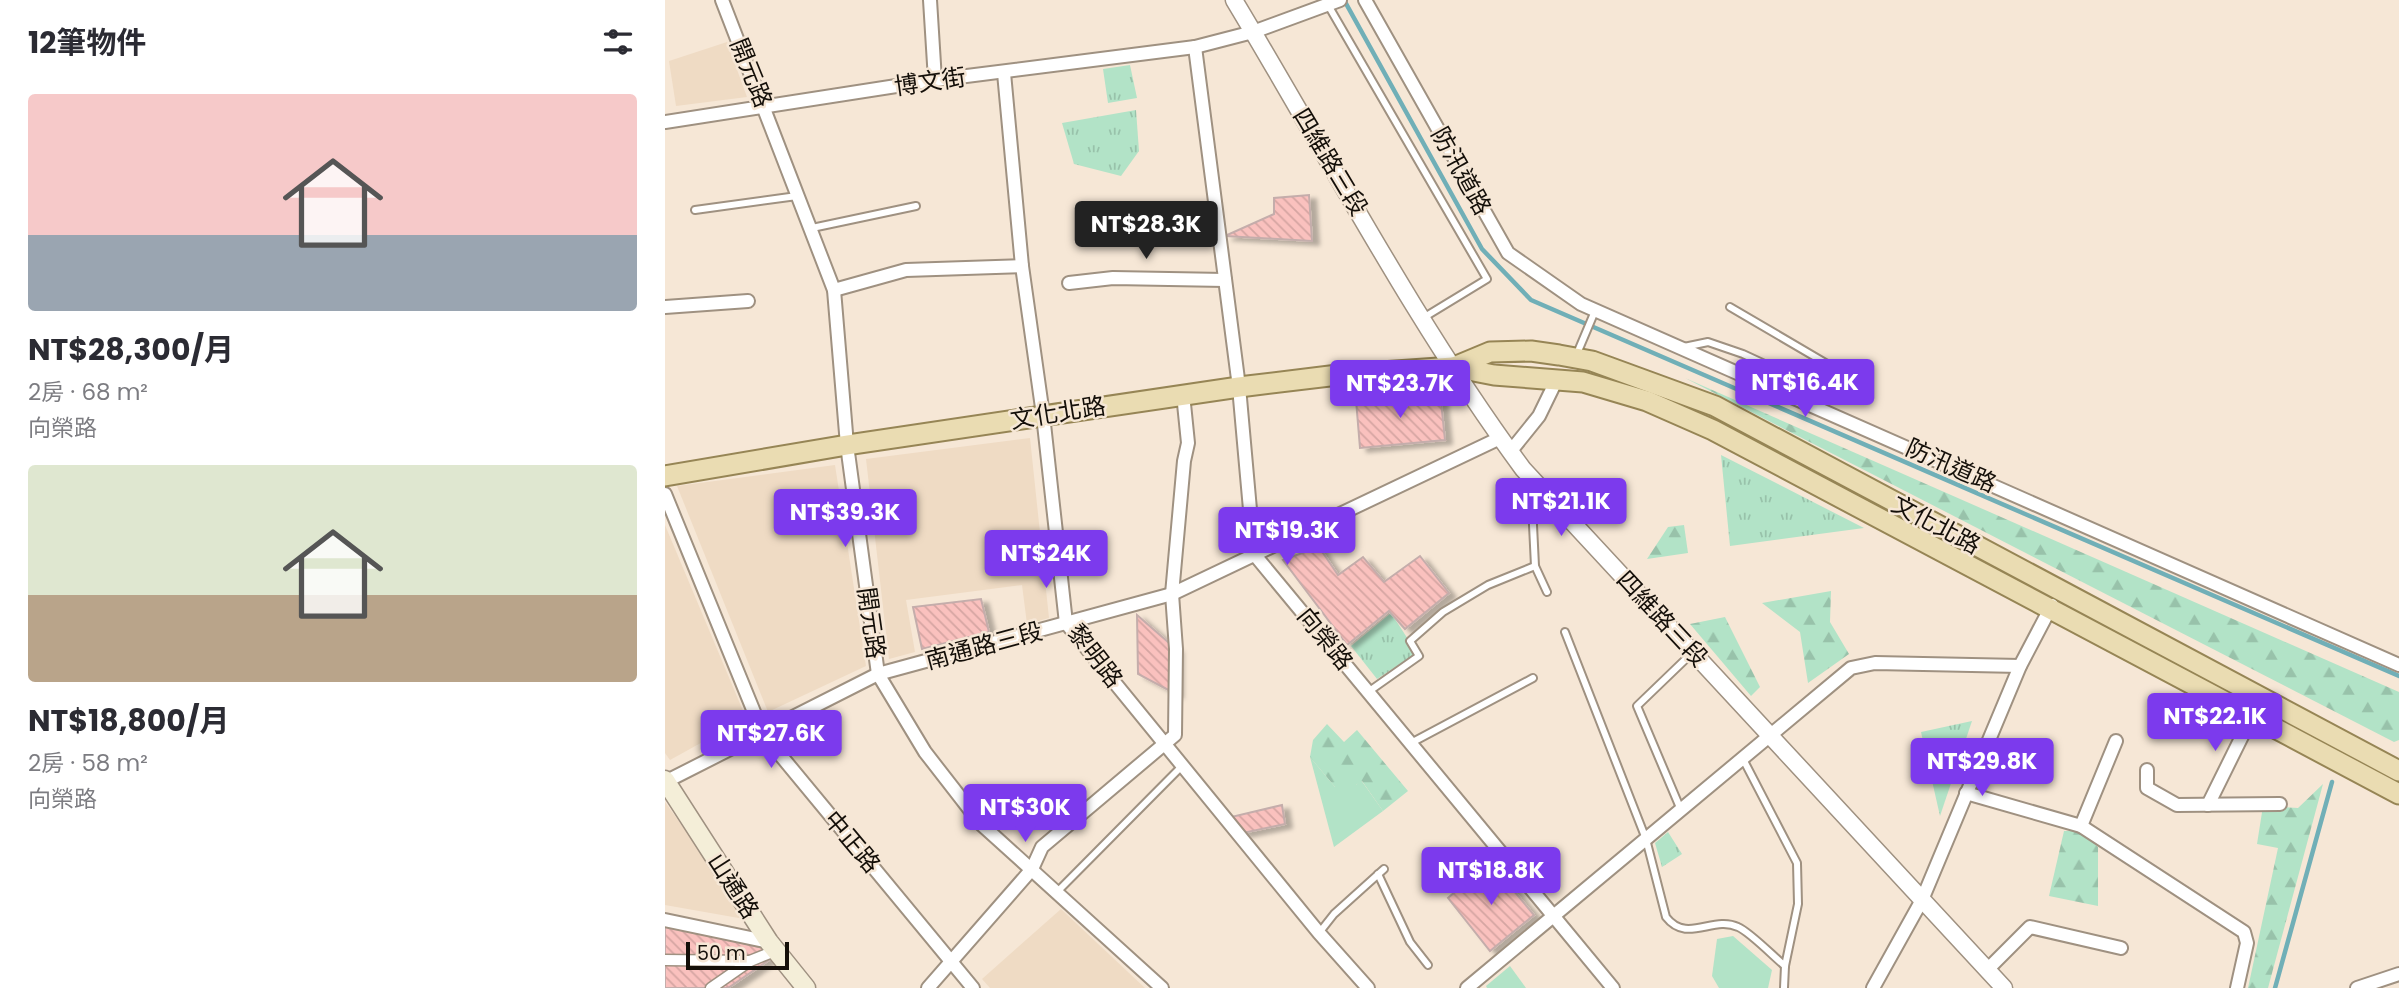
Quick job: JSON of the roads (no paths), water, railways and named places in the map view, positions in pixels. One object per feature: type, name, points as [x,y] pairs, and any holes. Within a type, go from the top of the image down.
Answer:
[{"type":"main road","name":"文化北路","points":[[1453,367],[1490,352],[1531,351],[1591,361],[1714,406],[2399,771]]},
{"type":"main road","name":"文化北路","points":[[665,477],[1042,415],[1338,375],[1453,367],[1493,375],[1583,382],[1621,392],[1713,430],[2399,794]]},
{"type":"main road","name":"山通路","points":[[665,781],[773,946],[806,988]]},
{"type":"street","name":"開元路","points":[[722,0],[834,290],[847,445],[878,674],[925,752],[981,824],[1162,988]]},
{"type":"street","points":[[930,0],[935,80]]},
{"type":"street","name":"四維路三段","points":[[1234,0],[1423,318],[1510,452],[1531,478],[2004,988]]},
{"type":"street","name":"防汛道路","points":[[1365,0],[1508,253],[1581,304],[2399,665]]},
{"type":"street","name":"博文街","points":[[665,122],[935,80],[1195,47],[1253,32],[1331,1]]},
{"type":"street","points":[[1195,47],[1239,387],[1254,554]]},
{"type":"street","name":"黎明路","points":[[1004,73],[1022,266],[1066,623],[1319,933],[1368,988]]},
{"type":"street","points":[[834,290],[906,270],[1022,266]]},
{"type":"street","points":[[1069,283],[1113,278],[1225,280]]},
{"type":"street","points":[[665,307],[748,300]]},
{"type":"street","points":[[1510,452],[1539,416],[1557,379]]},
{"type":"street","points":[[928,988],[1032,869],[1042,846],[1175,735],[1176,649],[1172,594],[1188,443],[1183,394]]},
{"type":"street","name":"南通路三段","points":[[665,781],[878,674],[1172,594],[1500,438]]},
{"type":"street","name":"中正路","points":[[665,494],[763,734],[973,988]]},
{"type":"street","name":"向榮路","points":[[1254,554],[1613,988]]},
{"type":"street","points":[[1874,988],[1922,900],[2020,666],[2059,590]]},
{"type":"street","points":[[1467,988],[1851,668],[1875,663],[2020,666]]},
{"type":"street","points":[[2208,804],[2252,716]]},
{"type":"street","points":[[2081,826],[2116,741]]},
{"type":"street","points":[[2147,770],[2147,788],[2177,805],[2280,804]]},
{"type":"street","points":[[1966,793],[2081,826],[2244,932],[2247,943],[2237,988]]},
{"type":"street","points":[[665,920],[773,946]]},
{"type":"street","points":[[1987,970],[2030,926],[2121,947]]},
{"type":"street","points":[[711,988],[773,946]]},
{"type":"street","points":[[665,960],[750,961]]},
{"type":"street","points":[[2357,988],[2399,974]]},
{"type":"lane","points":[[1331,1],[1487,279],[1423,318]]},
{"type":"lane","points":[[695,209],[799,196]]},
{"type":"lane","points":[[812,228],[916,206]]},
{"type":"lane","points":[[1682,348],[1707,342],[1743,354],[1825,392],[1851,398],[1857,386],[1846,375],[1730,307]]},
{"type":"lane","points":[[1576,358],[1596,310]]},
{"type":"lane","points":[[1531,478],[1535,566],[1547,592]]},
{"type":"lane","points":[[1368,692],[1419,656],[1411,641],[1443,612],[1488,585],[1535,566]]},
{"type":"lane","points":[[1565,632],[1646,839],[1665,917],[1672,926],[1684,929],[1738,926],[1785,966]]},
{"type":"lane","points":[[1681,811],[1637,706],[1693,652]]},
{"type":"lane","points":[[1411,743],[1533,678]]},
{"type":"lane","points":[[1743,759],[1797,863],[1798,904],[1785,966],[1784,988]]},
{"type":"lane","points":[[1057,892],[1183,765]]},
{"type":"lane","points":[[1319,933],[1334,914],[1384,869]]},
{"type":"lane","points":[[1378,874],[1410,942],[1428,965]]},
{"type":"waterway","points":[[1344,0],[1482,249],[1531,300],[2399,676]]},
{"type":"waterway","points":[[2275,988],[2332,782]]}]
